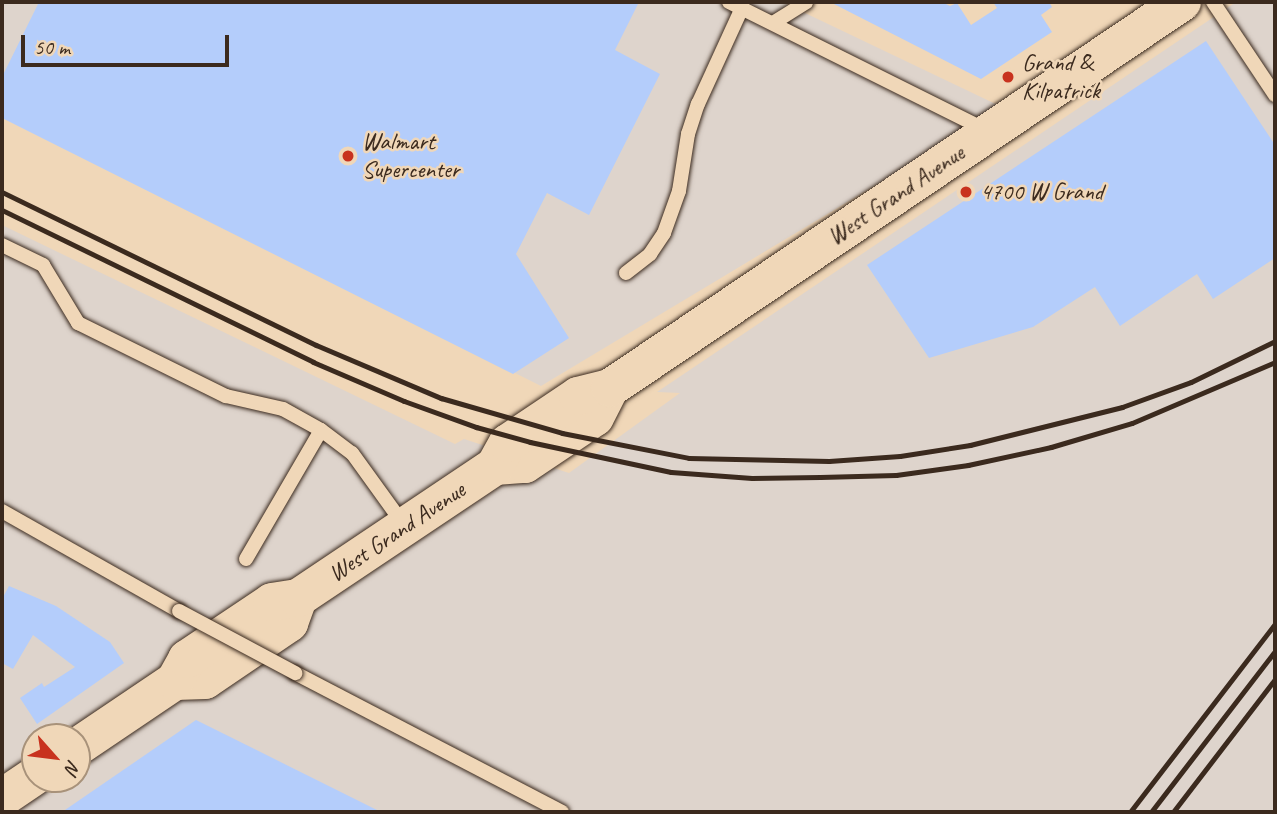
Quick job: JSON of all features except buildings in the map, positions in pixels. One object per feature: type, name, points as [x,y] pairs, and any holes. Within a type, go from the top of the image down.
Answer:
[{"type":"main road","name":"West Grand Avenue","points":[[91,738],[176,681],[205,680],[289,624],[298,598],[495,466],[525,464],[595,417],[610,388],[1182,2]]},
{"type":"main road","points":[[2,798],[21,785]]},
{"type":"lane","points":[[773,23],[806,2]]},
{"type":"lane","points":[[1213,2],[1275,95]]},
{"type":"lane","points":[[626,273],[650,254],[664,233],[679,191],[688,134],[736,5],[990,132]]},
{"type":"lane","points":[[2,244],[43,265],[78,323],[226,396],[283,409],[321,430],[352,453],[404,527]]},
{"type":"lane","points":[[246,559],[321,430]]},
{"type":"lane","points":[[2,511],[295,674],[562,812]]},
{"type":"shaded area","name":"Walmart Supercenter","points":[[2,2],[782,2],[1004,108],[541,386],[2,117]]},
{"type":"shaded area","points":[[1236,2],[1275,2],[1275,812],[2,812],[2,225],[455,444],[464,439],[569,473],[680,393],[657,392]]},
{"type":"railway","points":[[2,192],[316,345],[441,398],[562,433],[689,458],[829,461],[900,456],[970,445],[1122,407],[1191,382],[1275,341]]},
{"type":"railway","points":[[2,210],[313,362],[404,401],[476,427],[530,442],[671,472],[752,478],[820,477],[896,475],[968,465],[1051,447],[1132,423],[1275,362]]},
{"type":"railway","points":[[1130,812],[1275,624]]},
{"type":"railway","points":[[1151,812],[1275,651]]},
{"type":"railway","points":[[1173,812],[1275,679]]},
{"type":"place","name":"Grand & Kilpatrick","points":[[1008,77]]},
{"type":"place","name":"Walmart Supercenter","points":[[348,156]]},
{"type":"place","name":"4700 W Grand","points":[[966,192]]}]
